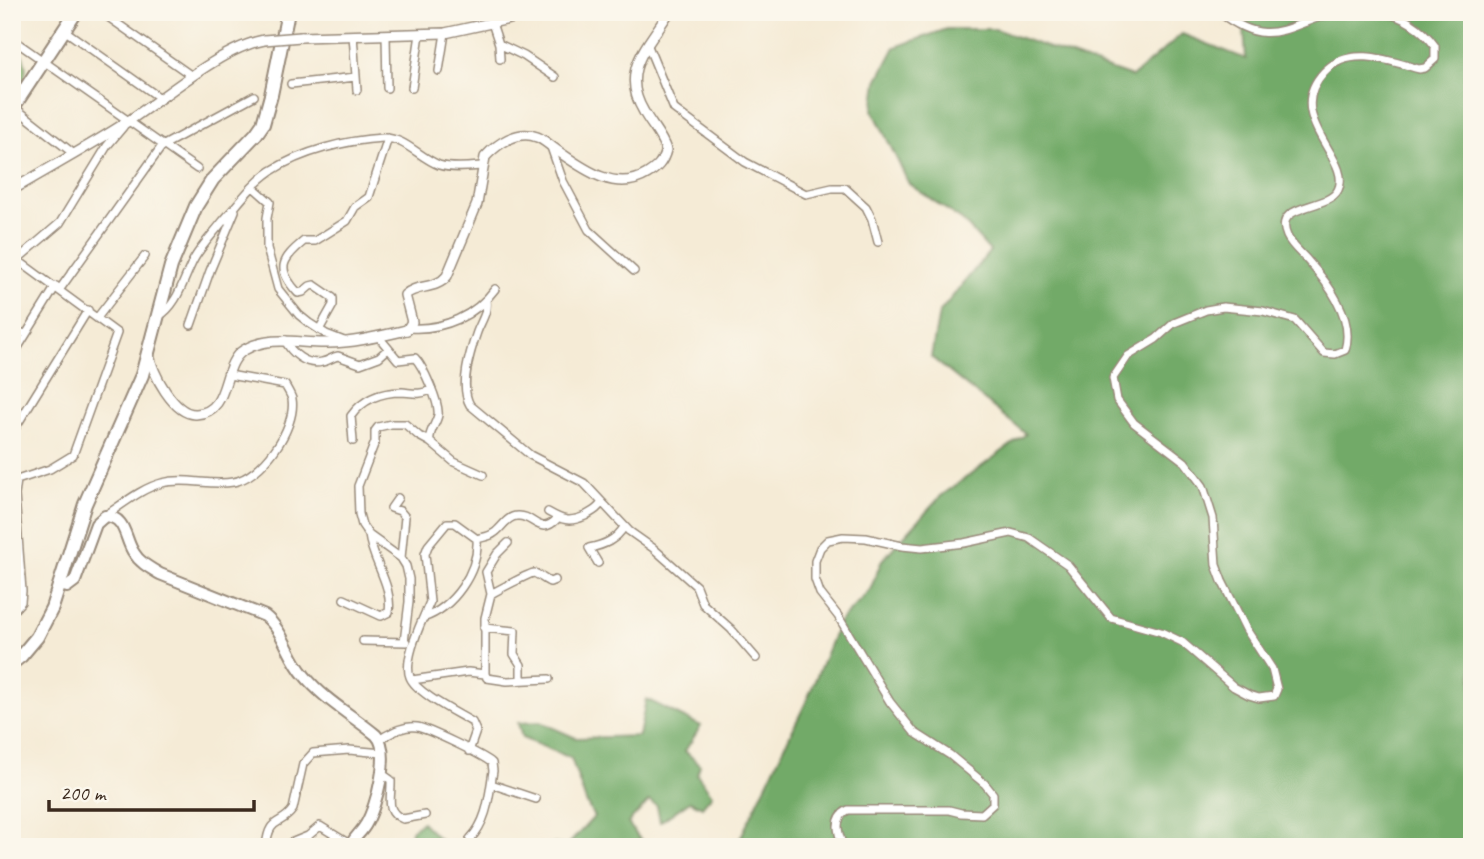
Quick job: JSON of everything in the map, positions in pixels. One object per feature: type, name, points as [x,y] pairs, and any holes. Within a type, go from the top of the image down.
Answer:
[{"type":"main road","points":[[13,108],[76,12]]},
{"type":"main road","points":[[12,663],[37,638],[52,608],[85,504],[142,375],[171,266],[196,206],[213,179],[256,134],[262,124],[271,95],[288,12]]},
{"type":"main road","points":[[59,585],[67,587],[75,581],[96,524],[105,516],[117,518],[132,550],[147,566],[160,574],[265,616],[273,622],[288,652],[318,692],[380,739],[383,753],[381,773],[368,820],[350,846]]},
{"type":"street","points":[[410,328],[412,322],[405,295],[408,291],[436,285],[447,276],[477,204],[482,166],[490,152],[507,139],[522,135],[536,136],[612,182],[634,180],[660,164],[666,150],[664,143],[644,113],[634,88],[633,71],[669,12]]},
{"type":"street","points":[[1219,12],[1247,29],[1270,34],[1336,12]]},
{"type":"street","points":[[843,847],[838,820],[842,813],[848,810],[949,810],[982,814],[993,804],[993,794],[950,755],[914,732],[890,702],[834,610],[820,593],[815,579],[815,561],[820,548],[828,540],[843,537],[866,538],[922,548],[1011,533],[1029,538],[1068,565],[1111,618],[1161,632],[1182,642],[1234,687],[1249,695],[1259,698],[1274,696],[1277,689],[1272,669],[1228,596],[1216,565],[1216,535],[1203,486],[1185,462],[1134,423],[1117,400],[1114,378],[1128,356],[1156,339],[1174,323],[1206,310],[1223,307],[1263,311],[1295,320],[1324,353],[1335,354],[1345,350],[1348,342],[1346,326],[1331,287],[1287,236],[1285,222],[1288,214],[1320,205],[1339,188],[1337,166],[1321,138],[1310,107],[1315,83],[1327,69],[1336,62],[1356,55],[1419,69],[1431,65],[1435,59],[1435,46],[1415,25],[1393,14],[1381,12]]},
{"type":"street","points":[[105,13],[192,76]]},
{"type":"street","points":[[12,190],[128,121],[192,76],[248,43],[301,37],[445,33],[550,13]]},
{"type":"street","points":[[492,23],[499,44],[500,59]]},
{"type":"street","points":[[64,30],[160,98]]},
{"type":"street","points":[[439,71],[445,33]]},
{"type":"street","points":[[412,88],[420,34]]},
{"type":"street","points":[[353,35],[358,90]]},
{"type":"street","points":[[386,35],[387,88]]},
{"type":"street","points":[[12,39],[197,169]]},
{"type":"street","points":[[499,44],[555,76]]},
{"type":"street","points":[[648,46],[674,109],[746,162],[806,194],[845,188],[866,206],[878,242]]},
{"type":"street","points":[[291,84],[356,77]]},
{"type":"street","points":[[12,357],[58,288],[162,146],[254,96]]},
{"type":"street","points":[[13,108],[74,154]]},
{"type":"street","points":[[12,612],[21,602],[16,561],[15,478],[50,468],[74,454],[117,333],[58,288],[14,260],[60,223],[107,146],[128,121]]},
{"type":"street","points":[[158,317],[175,301],[196,256],[253,187],[271,172],[299,158],[352,142],[388,138],[401,142],[417,154],[440,165],[482,166]]},
{"type":"street","points":[[319,330],[333,305],[333,299],[314,285],[302,293],[297,292],[283,272],[287,256],[294,247],[304,241],[315,241],[347,220],[355,207],[369,197],[388,138]]},
{"type":"street","points":[[551,147],[563,181],[589,230],[634,271]]},
{"type":"street","points":[[253,187],[270,202],[267,248],[278,289],[299,315],[319,330],[344,341]]},
{"type":"street","points":[[191,326],[238,204]]},
{"type":"street","points":[[97,318],[145,256]]},
{"type":"street","points":[[149,352],[155,372],[171,398],[184,411],[195,414],[210,410],[220,398],[236,355],[247,348],[285,340],[324,343],[378,336],[410,328],[428,329],[456,321],[486,300],[495,289]]},
{"type":"street","points":[[486,300],[486,313],[470,358],[466,392],[468,402],[520,448],[573,476],[602,502],[624,527],[653,548],[696,586],[703,604],[731,629],[756,659]]},
{"type":"street","points":[[12,433],[88,310]]},
{"type":"street","points":[[12,330],[26,334]]},
{"type":"street","points":[[378,336],[399,360],[412,357],[417,359],[438,408],[438,415],[429,436],[430,442]]},
{"type":"street","points":[[285,340],[289,349],[297,356],[320,363],[336,356],[360,365],[388,349]]},
{"type":"street","points":[[105,516],[144,490],[163,482],[236,482],[251,474],[270,458],[290,419],[292,400],[285,385],[229,374]]},
{"type":"street","points":[[353,441],[351,416],[371,397],[402,392],[418,395],[430,390]]},
{"type":"street","points":[[401,558],[369,535],[359,519],[358,486],[375,442],[375,431],[381,425],[405,424],[454,462],[483,475]]},
{"type":"street","points":[[398,498],[391,508],[400,511],[405,517],[401,558],[409,579],[404,642]]},
{"type":"street","points":[[548,512],[565,521],[575,520],[593,513],[602,502]]},
{"type":"street","points":[[477,539],[492,535],[514,516],[521,516],[542,526],[552,524],[558,518]]},
{"type":"street","points":[[469,751],[476,731],[472,722],[419,688],[408,670],[413,643],[430,602],[425,563],[428,546],[444,525],[451,523],[472,533],[477,539]]},
{"type":"street","points":[[598,563],[589,548],[617,537],[624,527]]},
{"type":"street","points":[[344,598],[381,615],[389,612],[389,593],[370,548],[369,535]]},
{"type":"street","points":[[423,618],[447,605],[466,580],[477,539]]},
{"type":"street","points":[[485,674],[484,628],[491,594],[486,572],[497,554],[508,543]]},
{"type":"street","points":[[472,565],[486,572]]},
{"type":"street","points":[[491,594],[529,573],[535,573],[550,582],[555,580]]},
{"type":"street","points":[[484,628],[515,631],[514,654],[521,665],[521,680]]},
{"type":"street","points":[[363,641],[413,643]]},
{"type":"street","points":[[412,680],[457,673],[485,674],[491,680],[549,679]]},
{"type":"street","points":[[380,739],[401,729],[416,727],[492,763],[491,785],[483,822],[470,839]]},
{"type":"street","points":[[267,847],[268,834],[276,821],[289,816],[293,810],[303,764],[313,753],[349,750],[383,753]]},
{"type":"street","points":[[381,773],[391,780],[390,805],[393,813],[403,819],[425,815]]},
{"type":"street","points":[[491,785],[536,799]]},
{"type":"street","points":[[281,847],[308,836],[320,826],[350,846]]},
{"type":"green space","points":[[1243,12],[1472,12],[1472,847],[736,847],[807,700],[839,622],[870,590],[882,560],[941,496],[1026,434],[931,357],[939,313],[990,251],[963,221],[909,184],[873,110],[877,81],[895,47],[947,29],[995,29],[1132,77],[1182,34],[1246,59]]},
{"type":"green space","points":[[12,40],[23,57],[26,71],[12,102]]},
{"type":"green space","points":[[646,699],[701,726],[685,751],[700,765],[697,774],[712,795],[702,807],[690,801],[660,822],[657,806],[649,801],[628,823],[639,838],[652,847],[547,847],[552,844],[567,846],[594,817],[571,758],[522,738],[518,723],[540,722],[576,738],[639,736]]},
{"type":"green space","points":[[422,822],[441,841],[442,847],[409,847],[411,830]]}]
